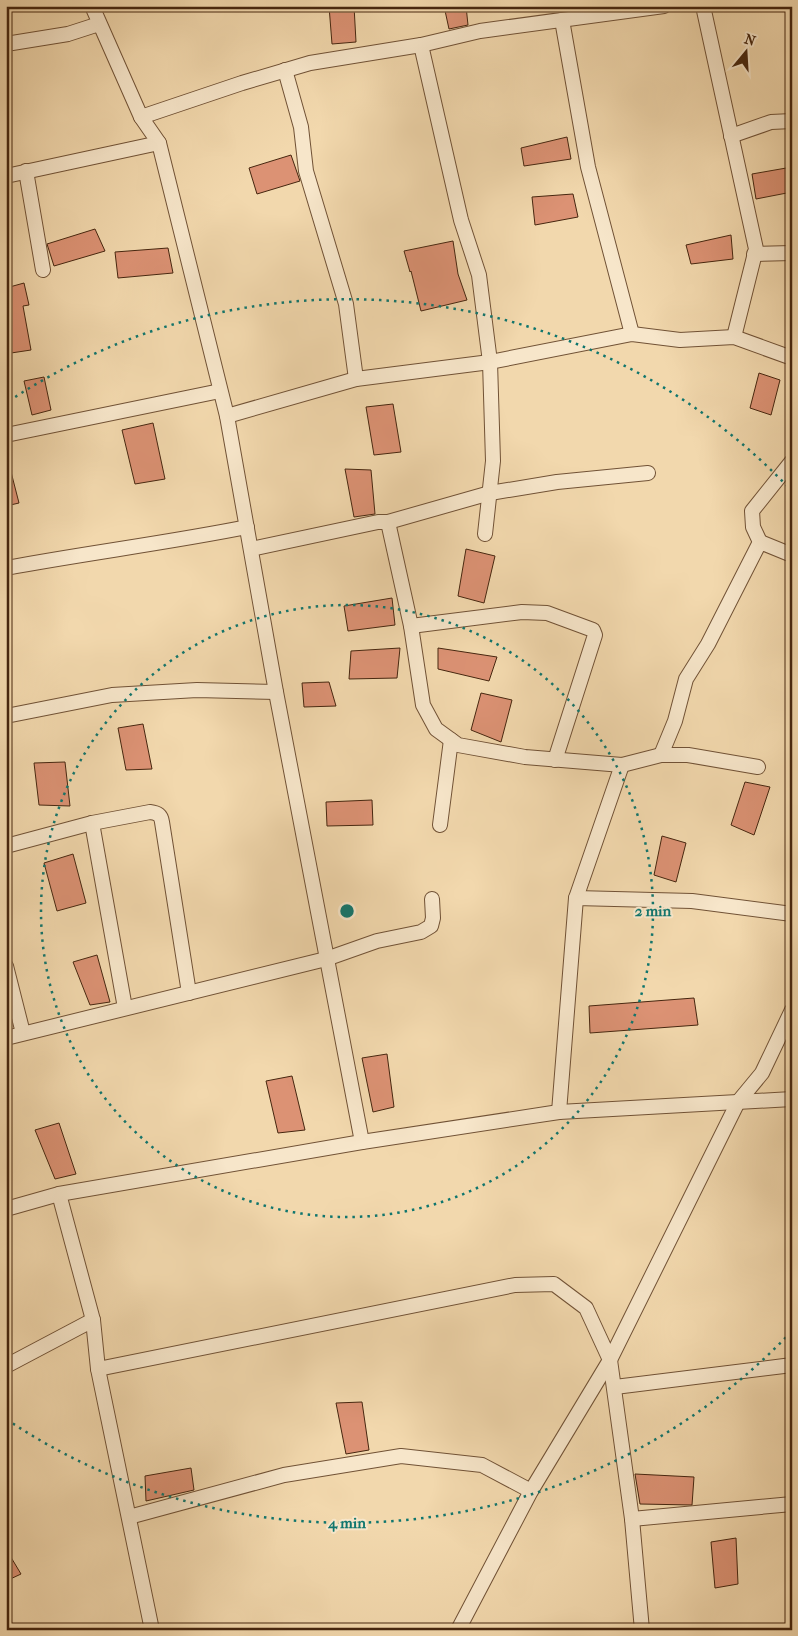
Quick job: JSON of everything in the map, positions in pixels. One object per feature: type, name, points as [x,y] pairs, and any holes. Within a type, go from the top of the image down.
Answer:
[{"type":"street","points":[[92,6],[141,117],[159,143],[227,416],[276,692],[362,1142]]},
{"type":"street","points":[[141,117],[242,83],[310,63],[421,45],[480,31],[664,6]]},
{"type":"street","points":[[702,6],[756,248],[734,337]]},
{"type":"street","points":[[562,20],[588,168],[632,334]]},
{"type":"street","points":[[6,44],[68,34],[99,24]]},
{"type":"street","points":[[421,45],[461,220],[479,275],[490,362],[494,461],[485,534]]},
{"type":"street","points":[[286,70],[301,127],[306,171],[346,304],[356,380]]},
{"type":"street","points":[[731,136],[771,122],[792,120]]},
{"type":"street","points":[[6,176],[159,143]]},
{"type":"street","points":[[26,171],[43,270]]},
{"type":"street","points":[[754,254],[792,253]]},
{"type":"street","points":[[227,416],[356,380],[490,362],[632,334],[680,340],[734,337],[792,358]]},
{"type":"street","points":[[6,435],[220,391]]},
{"type":"street","points":[[792,461],[752,510],[752,527],[760,542],[792,555]]},
{"type":"street","points":[[251,549],[378,522],[388,522],[490,493],[557,482],[648,472]]},
{"type":"street","points":[[388,522],[411,626],[423,705],[436,729],[458,745],[525,758],[622,765],[661,755],[688,755],[758,767]]},
{"type":"street","points":[[6,568],[247,527]]},
{"type":"street","points":[[661,755],[676,721],[686,679],[708,644],[760,542]]},
{"type":"street","points":[[411,626],[522,612],[546,613],[593,630],[594,635],[556,760]]},
{"type":"street","points":[[6,716],[112,695],[197,690],[276,692]]},
{"type":"street","points":[[440,825],[451,740]]},
{"type":"street","points":[[559,1112],[576,898],[622,765]]},
{"type":"street","points":[[6,846],[92,823],[150,812],[161,816],[189,993]]},
{"type":"street","points":[[92,823],[125,1008]]},
{"type":"street","points":[[576,898],[692,901],[792,914]]},
{"type":"street","points":[[6,1038],[326,959],[377,941],[421,932],[431,926],[433,918],[432,899]]},
{"type":"street","points":[[6,966],[23,1034]]},
{"type":"street","points":[[458,1630],[531,1491],[610,1360],[738,1102],[762,1073],[792,1010]]},
{"type":"street","points":[[6,1209],[59,1194],[362,1142],[559,1112],[792,1099]]},
{"type":"street","points":[[59,1194],[93,1320],[98,1369],[152,1630]]},
{"type":"street","points":[[98,1369],[516,1285],[554,1284],[586,1308],[610,1360],[632,1519],[642,1630]]},
{"type":"street","points":[[6,1366],[93,1320]]},
{"type":"street","points":[[615,1387],[792,1365]]},
{"type":"street","points":[[129,1517],[284,1475],[401,1456],[482,1465],[531,1491]]},
{"type":"street","points":[[632,1519],[792,1504]]},
{"type":"building","points":[[329,6],[354,6],[356,42],[332,44]]},
{"type":"building","points":[[444,6],[466,6],[468,25],[449,29]]},
{"type":"building","points":[[567,137],[571,159],[524,166],[521,148]]},
{"type":"building","points":[[291,155],[300,181],[257,194],[249,168]]},
{"type":"building","points":[[792,167],[792,192],[756,199],[752,174]]},
{"type":"building","points":[[573,194],[578,217],[535,225],[532,197]]},
{"type":"building","points":[[95,229],[105,251],[54,266],[47,244]]},
{"type":"building","points":[[731,235],[733,259],[691,264],[686,245]]},
{"type":"building","points":[[453,241],[458,274],[467,300],[421,311],[404,251]]},
{"type":"building","points":[[168,248],[173,273],[118,278],[115,252]]},
{"type":"building","points":[[24,283],[29,305],[23,306],[31,350],[11,353],[6,327],[6,288]]},
{"type":"building","points":[[759,373],[780,380],[771,415],[750,408]]},
{"type":"building","points":[[44,377],[51,410],[32,415],[24,381]]},
{"type":"building","points":[[393,404],[401,452],[374,455],[366,407]]},
{"type":"building","points":[[153,423],[165,479],[135,484],[122,430]]},
{"type":"building","points":[[10,468],[19,503],[6,506],[6,469]]},
{"type":"building","points":[[345,469],[371,470],[375,514],[354,517]]},
{"type":"building","points":[[466,549],[495,556],[484,603],[458,596]]},
{"type":"building","points":[[392,598],[395,625],[348,631],[344,606]]},
{"type":"building","points":[[400,648],[397,678],[349,679],[351,651]]},
{"type":"building","points":[[438,648],[497,657],[489,681],[438,669]]},
{"type":"building","points":[[329,682],[336,706],[304,707],[302,683]]},
{"type":"building","points":[[481,693],[512,700],[501,742],[471,730]]},
{"type":"building","points":[[143,724],[152,769],[126,770],[118,728]]},
{"type":"building","points":[[65,762],[70,806],[39,805],[34,763]]},
{"type":"building","points":[[745,782],[770,787],[754,835],[731,825]]},
{"type":"building","points":[[372,800],[373,825],[327,826],[326,802]]},
{"type":"building","points":[[662,836],[686,843],[676,882],[654,875]]},
{"type":"building","points":[[73,854],[86,903],[57,911],[44,863]]},
{"type":"building","points":[[97,955],[110,1002],[90,1005],[73,962]]},
{"type":"building","points":[[694,998],[698,1025],[590,1033],[589,1006]]},
{"type":"building","points":[[387,1054],[394,1107],[373,1112],[362,1058]]},
{"type":"building","points":[[292,1076],[305,1130],[278,1133],[266,1081]]},
{"type":"building","points":[[59,1123],[76,1174],[55,1179],[35,1130]]},
{"type":"building","points":[[362,1402],[369,1450],[346,1454],[336,1403]]},
{"type":"building","points":[[191,1468],[194,1490],[146,1501],[145,1476]]},
{"type":"building","points":[[635,1474],[694,1477],[692,1505],[640,1504]]},
{"type":"building","points":[[736,1538],[738,1584],[715,1588],[711,1542]]},
{"type":"building","points":[[6,1549],[21,1574],[6,1581]]}]
